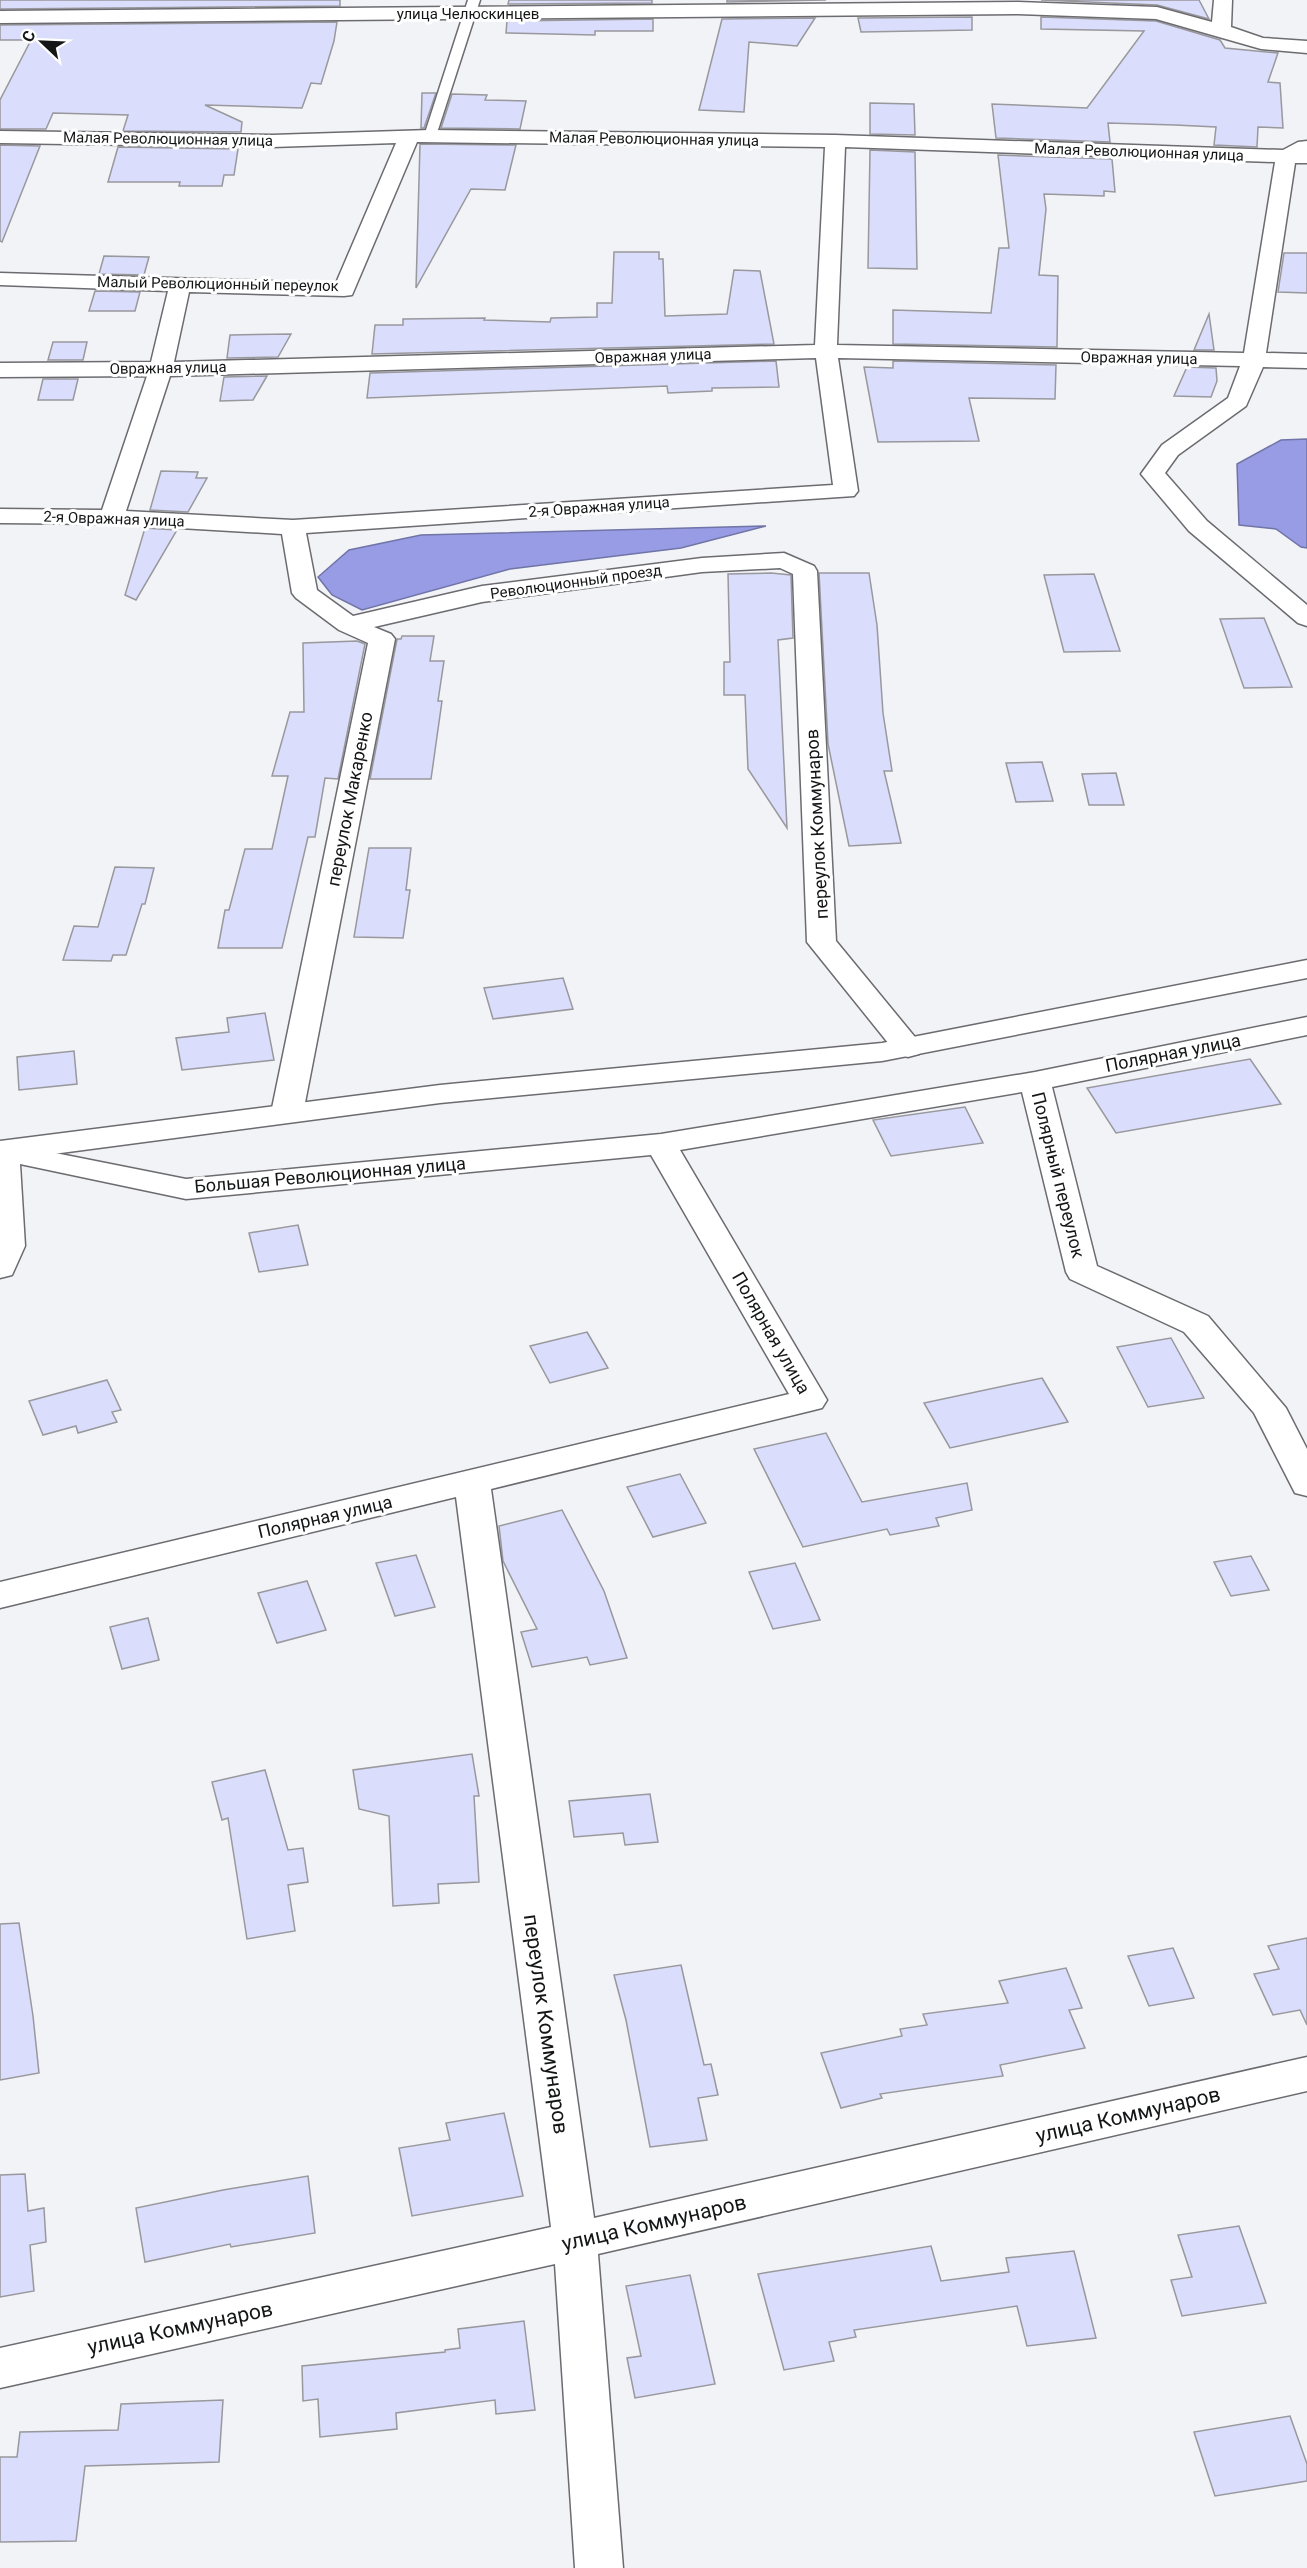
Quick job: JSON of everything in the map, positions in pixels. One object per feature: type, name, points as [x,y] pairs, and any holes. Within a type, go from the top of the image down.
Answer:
[{"type":"street","points":[[1221,30],[1223,0]]},
{"type":"street","name":"улица Челюскинцев","points":[[0,17],[472,7],[1018,8],[1157,13],[1261,43],[1307,47]]},
{"type":"street","name":"Малая Революционная улица","points":[[0,137],[272,141],[419,137],[835,141],[1296,157]]},
{"type":"street","name":"Малый Революционный переулок","points":[[0,279],[344,290],[419,137]]},
{"type":"street","name":"2-я Овражная улица","points":[[0,516],[112,517],[292,527],[846,491],[826,351],[835,141]]},
{"type":"street","points":[[1307,145],[1296,157],[1254,360],[1238,401],[1170,450],[1153,474],[1198,526],[1307,618]]},
{"type":"street","points":[[112,517],[161,369],[180,284]]},
{"type":"street","name":"Овражная улица","points":[[0,370],[161,369],[826,351],[1307,362]]},
{"type":"street","name":"переулок Макаренко","points":[[287,1113],[382,639],[348,625],[305,593],[292,527]]},
{"type":"street","name":"Революционный проезд","points":[[348,625],[482,594],[702,565],[784,560],[805,571]]},
{"type":"street","name":"переулок Коммунаров","points":[[805,571],[822,942],[908,1048]]},
{"type":"street","points":[[0,1268],[9,1246],[1,1151],[440,1094],[870,1054],[1307,969]]},
{"type":"street","name":"Полярная улица","points":[[0,1594],[810,1400],[661,1144],[1035,1081],[1307,1026]]},
{"type":"street","name":"Полярный переулок","points":[[1035,1081],[1082,1272],[1196,1324],[1269,1408],[1307,1484]]},
{"type":"street","name":"Большая Революционная улица","points":[[1,1151],[186,1189],[661,1144]]},
{"type":"street","name":"переулок Коммунаров","points":[[472,1482],[575,2241],[599,2568]]},
{"type":"street","name":"улица Коммунаров","points":[[0,2368],[575,2241],[1307,2074]]},
{"type":"lane","points":[[419,137],[472,7]]},
{"type":"water","points":[[1307,439],[1307,548],[1301,547],[1276,529],[1239,525],[1237,464],[1281,440]]},
{"type":"water","points":[[766,526],[681,548],[510,569],[362,610],[332,595],[318,577],[349,550],[421,535]]},
{"type":"building","points":[[0,0],[340,0],[340,6],[0,9]]},
{"type":"building","points":[[509,0],[652,0],[652,3],[508,4]]},
{"type":"building","points":[[727,0],[826,0],[727,2]]},
{"type":"building","points":[[1041,0],[1199,0],[1209,19],[1157,5]]},
{"type":"building","points":[[972,17],[972,30],[861,32],[858,18]]},
{"type":"building","points":[[1041,17],[1156,21],[1220,40],[1225,48],[1278,53],[1268,82],[1280,83],[1283,128],[1258,127],[1257,147],[1214,145],[1216,127],[1175,125],[1108,123],[1110,142],[996,138],[992,104],[1087,108],[1144,31],[1041,29]]},
{"type":"building","points":[[815,18],[797,46],[749,42],[744,112],[699,110],[722,19]]},
{"type":"building","points":[[653,19],[653,31],[595,31],[595,35],[506,33],[507,21]]},
{"type":"building","points":[[337,22],[334,41],[321,84],[311,83],[302,108],[205,105],[242,122],[241,132],[123,131],[128,115],[53,113],[46,129],[0,129],[0,100],[31,40],[0,40],[0,25]]},
{"type":"building","points":[[422,93],[436,93],[424,128],[421,128]]},
{"type":"building","points":[[452,94],[487,95],[485,100],[526,101],[520,129],[441,128]]},
{"type":"building","points":[[870,103],[914,104],[915,135],[870,134]]},
{"type":"building","points":[[420,144],[516,145],[505,190],[471,189],[416,288]]},
{"type":"building","points":[[0,145],[40,146],[2,242],[0,241]]},
{"type":"building","points":[[118,147],[238,149],[234,175],[224,175],[222,186],[179,186],[180,182],[108,182]]},
{"type":"building","points":[[870,150],[915,152],[917,269],[868,268]]},
{"type":"building","points":[[998,155],[1112,159],[1115,192],[1104,191],[1104,196],[1044,194],[1046,209],[1039,275],[1058,276],[1057,347],[893,344],[893,310],[991,313],[999,248],[1009,248]]},
{"type":"building","points":[[614,252],[659,252],[659,259],[663,259],[665,316],[727,314],[734,270],[760,271],[774,344],[372,354],[375,325],[403,325],[403,319],[485,318],[484,320],[550,322],[551,318],[597,317],[597,303],[612,303]]},
{"type":"building","points":[[1284,253],[1307,253],[1307,293],[1278,292]]},
{"type":"building","points":[[104,256],[149,257],[144,275],[99,274]]},
{"type":"building","points":[[95,291],[140,292],[135,311],[89,311]]},
{"type":"building","points":[[1209,314],[1214,350],[1194,350]]},
{"type":"building","points":[[291,334],[278,357],[227,358],[230,335]]},
{"type":"building","points":[[53,342],[87,342],[83,360],[48,360]]},
{"type":"building","points":[[776,361],[779,387],[712,388],[712,391],[668,393],[667,386],[367,398],[370,373]]},
{"type":"building","points":[[893,361],[1056,365],[1055,399],[969,398],[979,441],[878,442],[864,367],[893,368]]},
{"type":"building","points":[[1187,367],[1216,368],[1217,381],[1211,397],[1174,396]]},
{"type":"building","points":[[267,376],[253,400],[220,401],[224,377]]},
{"type":"building","points":[[43,379],[78,379],[73,400],[38,400]]},
{"type":"building","points":[[161,471],[198,472],[196,478],[207,478],[188,512],[150,510]]},
{"type":"building","points":[[145,528],[177,530],[136,600],[125,595]]},
{"type":"building","points":[[819,573],[869,573],[877,625],[883,713],[892,771],[884,771],[901,843],[849,846],[828,744]]},
{"type":"building","points":[[728,574],[791,575],[793,638],[778,640],[787,828],[748,769],[745,695],[724,695],[724,662],[730,662]]},
{"type":"building","points":[[1094,574],[1120,651],[1064,652],[1044,575]]},
{"type":"building","points":[[1264,618],[1292,687],[1244,688],[1220,619]]},
{"type":"building","points":[[402,636],[434,636],[430,661],[444,661],[438,701],[442,701],[431,779],[370,779],[397,639],[401,639]]},
{"type":"building","points":[[357,641],[365,644],[338,779],[325,778],[315,837],[308,837],[282,948],[218,948],[225,910],[229,910],[245,849],[272,849],[288,776],[272,776],[290,712],[304,712],[303,643]]},
{"type":"building","points":[[1042,762],[1053,801],[1016,802],[1006,763]]},
{"type":"building","points":[[1116,773],[1124,805],[1089,805],[1082,774]]},
{"type":"building","points":[[369,848],[411,848],[406,890],[410,890],[403,938],[354,937]]},
{"type":"building","points":[[115,867],[154,868],[145,904],[142,904],[126,955],[113,955],[111,961],[63,960],[74,926],[98,927]]},
{"type":"building","points":[[563,978],[573,1009],[493,1019],[484,988]]},
{"type":"building","points":[[265,1013],[274,1060],[182,1070],[176,1038],[229,1032],[227,1018]]},
{"type":"building","points":[[74,1051],[77,1084],[19,1090],[17,1057]]},
{"type":"building","points":[[1250,1059],[1281,1104],[1116,1133],[1087,1088]]},
{"type":"building","points":[[965,1107],[983,1143],[891,1156],[873,1120]]},
{"type":"building","points":[[298,1225],[308,1265],[259,1272],[249,1233]]},
{"type":"building","points":[[587,1332],[608,1368],[550,1383],[530,1346]]},
{"type":"building","points":[[1171,1338],[1204,1398],[1148,1407],[1117,1347]]},
{"type":"building","points":[[1042,1378],[1068,1422],[950,1448],[924,1403]]},
{"type":"building","points":[[107,1380],[121,1410],[112,1412],[117,1422],[78,1433],[76,1426],[43,1435],[29,1401]]},
{"type":"building","points":[[826,1433],[862,1502],[967,1483],[972,1510],[936,1518],[939,1526],[890,1535],[887,1529],[803,1547],[754,1449]]},
{"type":"building","points":[[680,1474],[706,1523],[653,1537],[627,1487]]},
{"type":"building","points":[[562,1510],[604,1591],[627,1658],[590,1665],[587,1657],[532,1667],[521,1632],[537,1629],[503,1561],[499,1526]]},
{"type":"building","points":[[416,1555],[435,1607],[395,1616],[376,1563]]},
{"type":"building","points":[[1251,1556],[1269,1590],[1231,1596],[1214,1562]]},
{"type":"building","points":[[795,1563],[820,1620],[773,1629],[749,1572]]},
{"type":"building","points":[[307,1581],[326,1630],[277,1643],[258,1593]]},
{"type":"building","points":[[148,1618],[159,1660],[122,1669],[110,1627]]},
{"type":"building","points":[[472,1754],[479,1796],[474,1796],[479,1882],[438,1884],[439,1903],[393,1906],[389,1816],[359,1809],[353,1770]]},
{"type":"building","points":[[265,1770],[288,1850],[303,1848],[308,1882],[288,1885],[295,1931],[247,1939],[228,1818],[222,1820],[212,1782]]},
{"type":"building","points":[[650,1794],[658,1842],[625,1845],[623,1833],[574,1837],[569,1801]]},
{"type":"building","points":[[19,1923],[39,2073],[0,2080],[0,1924]]},
{"type":"building","points":[[1307,1938],[1307,2025],[1300,2010],[1273,2015],[1254,1974],[1279,1969],[1268,1946]]},
{"type":"building","points":[[1173,1948],[1194,1998],[1149,2006],[1128,1956]]},
{"type":"building","points":[[681,1965],[704,2065],[711,2064],[718,2095],[698,2098],[707,2140],[650,2147],[626,2020],[614,1975]]},
{"type":"building","points":[[1066,1968],[1082,2008],[1069,2010],[1085,2048],[1000,2065],[1003,2076],[880,2094],[882,2098],[841,2108],[821,2053],[902,2036],[900,2029],[927,2025],[923,2014],[1008,2003],[999,1981]]},
{"type":"building","points":[[504,2113],[523,2196],[412,2216],[399,2148],[450,2140],[446,2123]]},
{"type":"building","points":[[25,2174],[28,2211],[44,2208],[46,2242],[30,2245],[34,2291],[0,2297],[0,2175]]},
{"type":"building","points":[[308,2176],[315,2233],[231,2247],[230,2244],[145,2262],[136,2208]]},
{"type":"building","points":[[1239,2226],[1266,2303],[1182,2316],[1171,2280],[1192,2277],[1178,2235]]},
{"type":"building","points":[[931,2246],[941,2281],[1009,2272],[1006,2258],[1074,2251],[1096,2338],[1027,2346],[1017,2306],[854,2330],[856,2337],[829,2342],[834,2361],[784,2370],[758,2274]]},
{"type":"building","points":[[690,2275],[715,2384],[635,2398],[627,2358],[641,2356],[626,2286]]},
{"type":"building","points":[[524,2321],[535,2410],[496,2414],[495,2400],[396,2413],[397,2429],[320,2437],[318,2399],[303,2401],[302,2366],[445,2352],[445,2350],[460,2348],[458,2329]]},
{"type":"building","points":[[223,2400],[219,2462],[85,2466],[76,2541],[0,2542],[0,2457],[17,2457],[20,2432],[118,2430],[121,2404]]},
{"type":"building","points":[[1290,2416],[1307,2464],[1307,2481],[1215,2496],[1194,2432]]}]
